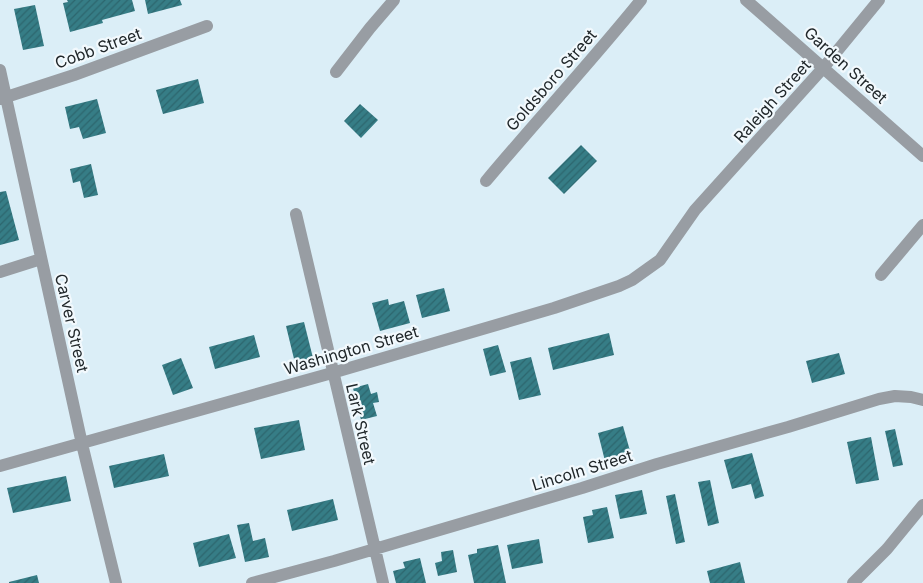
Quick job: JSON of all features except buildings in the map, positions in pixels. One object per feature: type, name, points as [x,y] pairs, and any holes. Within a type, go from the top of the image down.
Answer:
[{"type":"street","points":[[336,72],[394,0]]},
{"type":"street","name":"Goldsboro Street","points":[[486,181],[560,93],[576,79],[641,0]]},
{"type":"street","name":"Garden Street","points":[[746,0],[923,156]]},
{"type":"street","name":"Raleigh Street","points":[[686,222],[710,192],[726,177],[824,67],[879,0]]},
{"type":"street","name":"Cobb Street","points":[[3,98],[74,75],[207,26]]},
{"type":"street","name":"Carver Street","points":[[0,70],[3,98],[82,444],[116,583]]},
{"type":"street","name":"Lark Street","points":[[296,214],[383,583]]},
{"type":"street","name":"Washington Street","points":[[0,466],[332,373],[554,308],[619,286],[660,260],[686,222]]},
{"type":"street","points":[[881,275],[923,225]]},
{"type":"street","points":[[0,272],[41,259]]},
{"type":"street","name":"Lincoln Street","points":[[252,583],[334,561],[879,399],[895,396],[923,400]]},
{"type":"street","points":[[853,583],[887,549],[923,505]]}]
